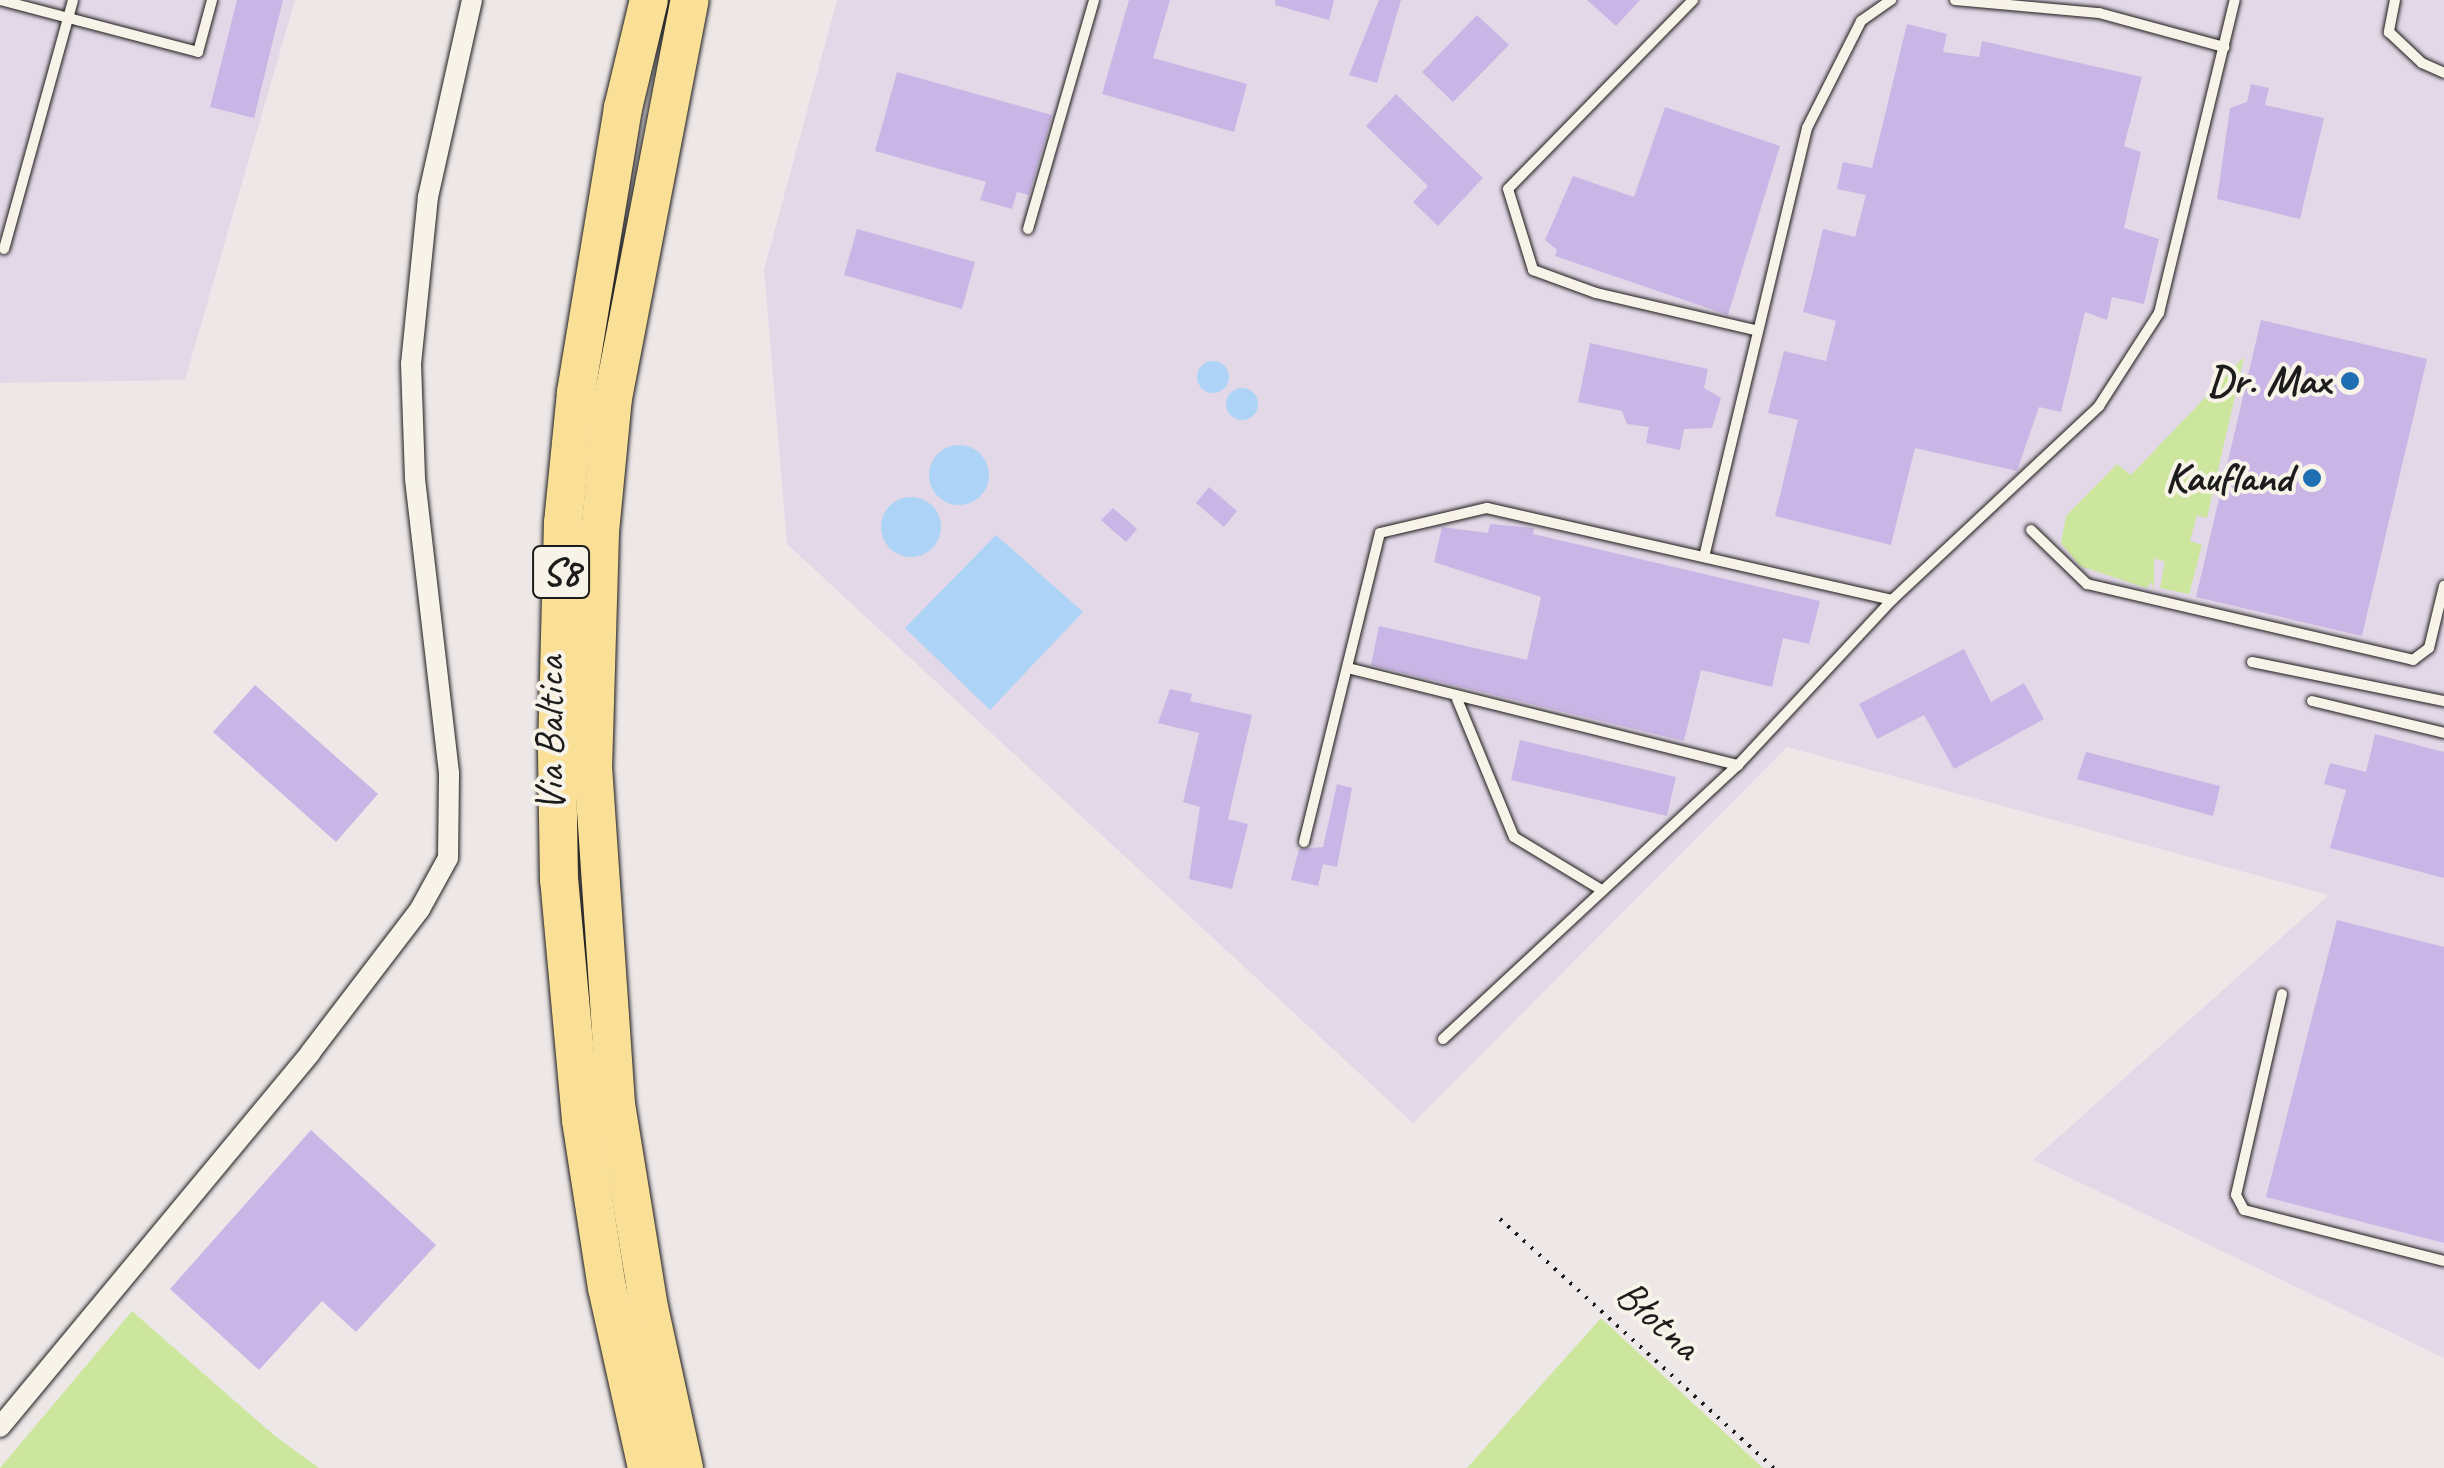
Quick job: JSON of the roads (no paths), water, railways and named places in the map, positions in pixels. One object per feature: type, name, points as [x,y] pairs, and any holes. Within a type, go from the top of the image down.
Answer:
[{"type":"highway","name":"Via Baltica","points":[[647,1468],[607,1288],[571,1040],[559,880],[557,714],[563,522],[583,338],[649,0]]},
{"type":"highway","name":"Via Baltica","points":[[684,1468],[649,1308],[616,1104],[600,935],[593,752],[599,550],[612,398],[690,0]]},
{"type":"street","points":[[0,1426],[310,1053],[420,909],[448,858],[449,772],[415,478],[411,364],[428,197],[472,0]]},
{"type":"lane","points":[[0,0],[198,52],[212,0]]},
{"type":"lane","points":[[4,249],[73,0]]},
{"type":"lane","points":[[1028,229],[1094,0]]},
{"type":"lane","points":[[1694,0],[1508,189],[1534,270],[1755,330]]},
{"type":"lane","points":[[1704,557],[1755,330],[1807,128],[1862,20],[1891,0]]},
{"type":"lane","points":[[1954,0],[2099,13],[2224,47]]},
{"type":"lane","points":[[1443,1038],[1738,765],[1892,600],[2099,406],[2159,313],[2235,0]]},
{"type":"lane","points":[[2395,0],[2389,32],[2422,63],[2444,73]]},
{"type":"lane","points":[[1304,842],[1380,532],[1487,508],[1892,600]]},
{"type":"lane","points":[[2031,530],[2087,584],[2413,660],[2429,648],[2444,586]]},
{"type":"lane","points":[[2252,662],[2444,701]]},
{"type":"lane","points":[[1348,668],[1457,699],[1738,765]]},
{"type":"lane","points":[[1457,699],[1514,837],[1600,890]]},
{"type":"lane","points":[[2312,701],[2444,733]]},
{"type":"lane","points":[[2282,994],[2236,1195],[2244,1210],[2444,1261]]},
{"type":"water","points":[[1213,361],[1224,366],[1229,377],[1224,388],[1213,393],[1202,388],[1197,377],[1202,366]]},
{"type":"water","points":[[1242,388],[1253,393],[1258,404],[1253,415],[1242,420],[1231,415],[1226,404],[1231,393]]},
{"type":"water","points":[[959,445],[980,454],[989,475],[980,496],[959,505],[938,496],[929,475],[938,454]]},
{"type":"water","points":[[911,497],[932,506],[941,527],[932,548],[911,557],[890,548],[881,527],[890,506]]},
{"type":"water","points":[[996,535],[1083,612],[990,710],[905,628]]},
{"type":"place","name":"Dr. Max","points":[[2350,381]]},
{"type":"place","name":"Kaufland","points":[[2312,478]]}]
